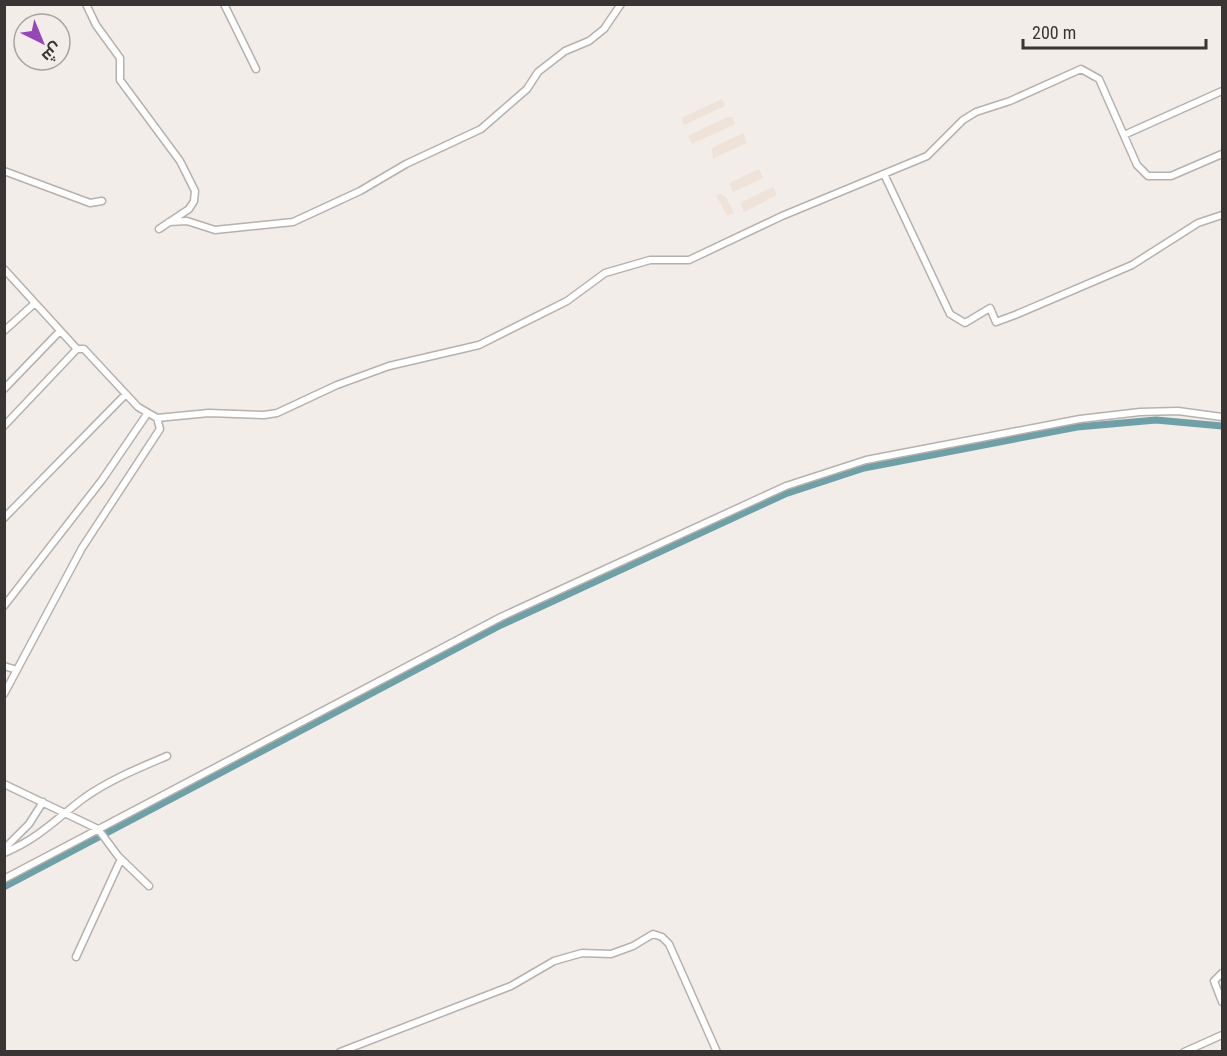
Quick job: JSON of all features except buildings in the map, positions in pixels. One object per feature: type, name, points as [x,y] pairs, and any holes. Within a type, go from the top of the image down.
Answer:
[{"type":"street","points":[[86,4],[120,58],[120,80],[190,177],[195,190],[194,201],[189,209],[159,229]]},
{"type":"street","points":[[224,4],[256,69]]},
{"type":"street","points":[[169,222],[187,221],[214,230],[293,222],[360,190],[406,164],[481,129],[527,89],[538,72],[566,51],[589,41],[604,29],[621,4]]},
{"type":"street","points":[[5,272],[76,349],[84,349],[147,414],[157,418],[209,413],[258,415],[277,413],[337,385],[389,366],[479,345],[567,301],[605,273],[650,260],[689,260],[782,216],[927,156],[963,120],[976,112],[1010,101],[1081,69],[1099,79],[1137,165],[1148,176],[1157,178],[1171,176],[1222,154]]},
{"type":"street","points":[[1124,135],[1222,91]]},
{"type":"street","points":[[4,171],[90,203],[102,201]]},
{"type":"street","points":[[884,174],[950,314],[965,322],[990,308],[996,322],[1015,315],[1132,265],[1198,223],[1222,215]]},
{"type":"street","points":[[4,331],[35,303]]},
{"type":"street","points":[[4,389],[60,332]]},
{"type":"street","points":[[4,426],[76,349]]},
{"type":"street","points":[[4,518],[126,394]]},
{"type":"street","points":[[4,879],[501,617],[786,486],[866,460],[1080,419],[1160,412],[1222,417]]},
{"type":"street","points":[[4,606],[96,488],[147,414]]},
{"type":"street","points":[[4,694],[82,548],[158,434],[160,425],[157,418]]},
{"type":"street","points":[[4,593],[10,598]]},
{"type":"street","points":[[4,666],[16,670]]},
{"type":"street","points":[[4,851],[32,841],[85,797],[130,772],[167,756]]},
{"type":"street","points":[[4,784],[98,829],[121,859],[149,886]]},
{"type":"street","points":[[4,851],[29,824],[43,802]]},
{"type":"street","points":[[76,957],[121,859]]},
{"type":"street","points":[[340,1052],[511,986],[554,961],[582,953],[611,954],[633,946],[653,934],[662,937],[669,944],[717,1052]]},
{"type":"street","points":[[1222,973],[1214,981],[1222,1002]]},
{"type":"street","points":[[1184,1052],[1222,1035]]},
{"type":"shaded area","points":[[722,99],[725,106],[684,125],[681,118]]},
{"type":"shaded area","points":[[727,117],[732,117],[735,124],[692,144],[688,136]]},
{"type":"shaded area","points":[[743,133],[747,143],[718,156],[715,151],[717,157],[713,159],[712,148]]},
{"type":"shaded area","points":[[759,169],[763,178],[733,192],[729,183]]},
{"type":"shaded area","points":[[773,187],[777,195],[744,212],[740,203]]},
{"type":"shaded area","points":[[716,195],[726,197],[734,213],[727,216]]},
{"type":"waterway","points":[[4,887],[501,625],[785,494],[864,468],[1077,427],[1156,420],[1222,426]]}]
